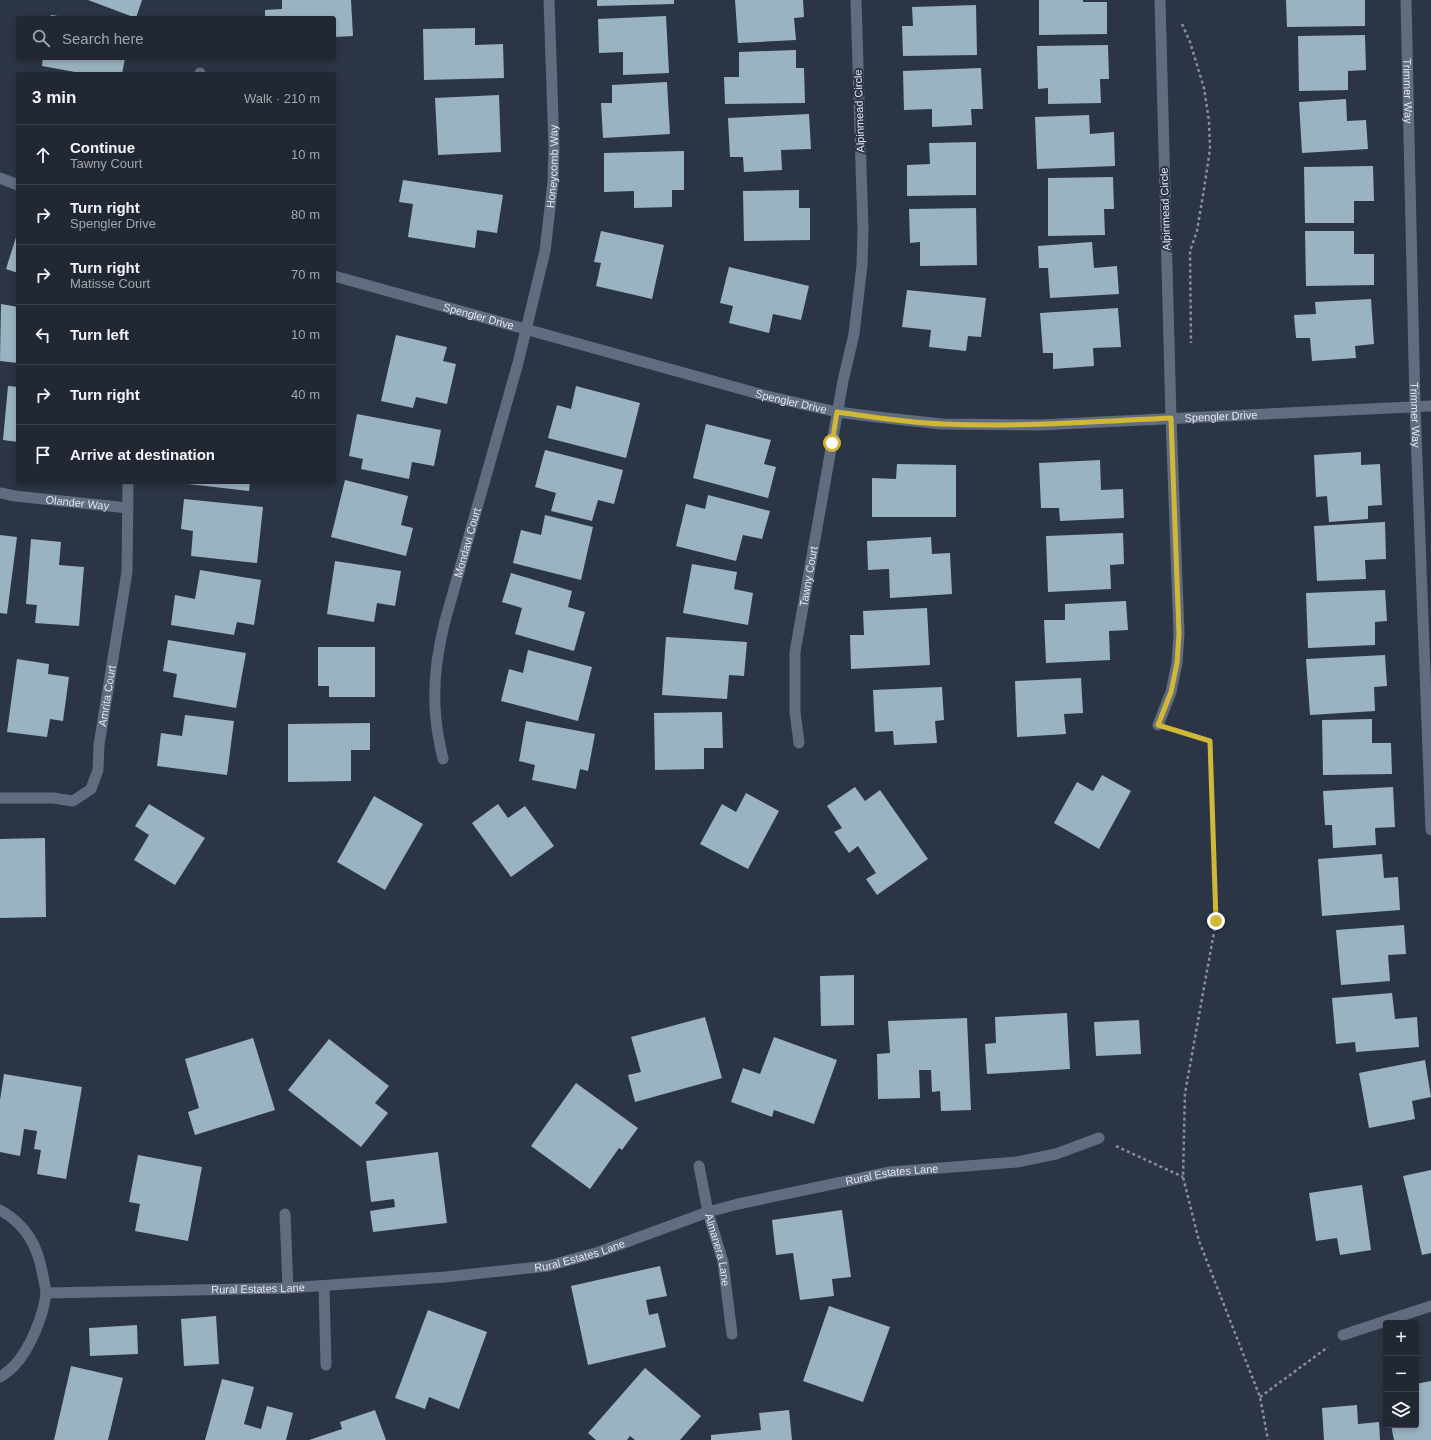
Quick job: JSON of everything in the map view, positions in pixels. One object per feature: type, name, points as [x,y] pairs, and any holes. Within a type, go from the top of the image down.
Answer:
[{"type":"street","name":"Honeycomb Way","points":[[526,329],[545,251],[553,182],[554,148],[550,0]]},
{"type":"street","name":"Alpinmead Circle","points":[[837,412],[842,381],[854,334],[862,264],[863,230],[856,0]]},
{"type":"street","name":"Alpinmead Circle","points":[[1158,725],[1171,692],[1177,663],[1178,642],[1160,0]]},
{"type":"street","name":"Trimmer Way","points":[[1406,0],[1415,407],[1431,830]]},
{"type":"street","points":[[0,178],[16,184]]},
{"type":"street","name":"Spengler Drive","points":[[336,277],[767,396],[837,412],[877,417],[942,424],[1039,425],[1431,406]]},
{"type":"street","name":"Mondavi Court","points":[[442,759],[436,719],[434,686],[437,653],[526,329]]},
{"type":"street","name":"Tawny Court","points":[[799,742],[795,712],[795,652],[837,412]]},
{"type":"street","points":[[128,484],[128,508]]},
{"type":"street","name":"Olander Way","points":[[0,493],[14,496],[128,508]]},
{"type":"street","name":"Amrita Court","points":[[0,798],[53,798],[73,801],[91,789],[98,770],[99,744],[127,572],[128,508]]},
{"type":"street","name":"Rural Estates Lane","points":[[46,1293],[288,1288],[444,1277],[548,1266],[599,1252],[708,1212],[738,1204],[890,1172],[1017,1162],[1056,1154],[1099,1138]]},
{"type":"street","name":"Almanera Lane","points":[[699,1166],[708,1212],[723,1262],[732,1334]]},
{"type":"street","points":[[0,1210],[10,1216],[30,1236],[40,1262],[46,1293],[37,1327],[28,1348],[14,1367],[0,1377]]},
{"type":"street","points":[[285,1214],[288,1288]]},
{"type":"street","points":[[324,1286],[326,1365]]},
{"type":"street","points":[[1342,1335],[1431,1306]]},
{"type":"path","points":[[1181,19],[1182,25],[1190,42],[1204,88],[1209,142],[1204,189],[1197,231],[1190,251],[1191,348]]},
{"type":"path","points":[[1158,725],[1210,741],[1216,921],[1185,1093],[1183,1177],[1199,1241],[1260,1397],[1268,1440]]},
{"type":"path","points":[[1099,1138],[1183,1177]]},
{"type":"path","points":[[1260,1397],[1342,1335]]},
{"type":"building","points":[[88,0],[142,0],[137,16],[131,16]]},
{"type":"building","points":[[282,0],[351,0],[353,36],[336,37],[336,16],[265,16],[265,10],[282,9]]},
{"type":"building","points":[[597,0],[674,0],[674,4],[597,6]]},
{"type":"building","points":[[735,0],[803,0],[804,17],[794,18],[796,40],[738,43]]},
{"type":"building","points":[[1039,0],[1083,0],[1083,2],[1107,2],[1107,34],[1039,35]]},
{"type":"building","points":[[1286,0],[1365,0],[1365,26],[1287,27]]},
{"type":"building","points":[[976,5],[977,55],[903,56],[902,26],[913,26],[912,7]]},
{"type":"building","points":[[666,16],[669,73],[623,75],[623,52],[599,53],[598,19]]},
{"type":"building","points":[[475,28],[475,45],[503,44],[504,78],[424,80],[423,29]]},
{"type":"building","points":[[1365,35],[1366,70],[1348,71],[1348,90],[1299,91],[1298,36]]},
{"type":"building","points":[[1108,45],[1109,79],[1100,79],[1101,103],[1048,104],[1048,88],[1038,89],[1037,46]]},
{"type":"building","points":[[796,50],[796,68],[804,68],[805,103],[725,104],[724,77],[739,77],[739,52]]},
{"type":"building","points":[[43,60],[125,60],[122,72],[75,72],[42,66]]},
{"type":"building","points":[[981,68],[983,109],[971,109],[972,125],[932,127],[932,109],[904,110],[903,71]]},
{"type":"building","points":[[667,82],[670,134],[603,138],[601,103],[612,103],[612,85]]},
{"type":"building","points":[[499,95],[501,152],[438,155],[435,98]]},
{"type":"building","points":[[1346,99],[1347,121],[1366,120],[1368,149],[1302,153],[1299,102]]},
{"type":"building","points":[[809,114],[811,149],[781,150],[782,170],[744,172],[743,157],[730,157],[728,118]]},
{"type":"building","points":[[1089,115],[1090,134],[1114,132],[1115,166],[1037,169],[1035,117]]},
{"type":"building","points":[[976,142],[976,195],[907,196],[907,165],[930,164],[929,143]]},
{"type":"building","points":[[684,151],[684,190],[672,190],[672,207],[634,208],[634,191],[604,192],[604,153]]},
{"type":"building","points":[[1373,166],[1374,201],[1354,201],[1354,223],[1305,223],[1304,167]]},
{"type":"building","points":[[1113,177],[1114,209],[1104,209],[1105,235],[1048,236],[1048,178]]},
{"type":"building","points":[[403,180],[503,195],[497,233],[477,230],[475,248],[408,237],[413,204],[399,202]]},
{"type":"building","points":[[799,190],[799,208],[810,208],[810,240],[744,241],[743,191]]},
{"type":"building","points":[[976,208],[977,265],[920,266],[920,242],[910,243],[909,209]]},
{"type":"building","points":[[601,231],[664,245],[652,299],[596,286],[601,263],[594,262]]},
{"type":"building","points":[[1305,231],[1354,231],[1354,254],[1374,254],[1374,285],[1306,286]]},
{"type":"building","points":[[16,237],[16,272],[6,269]]},
{"type":"building","points":[[1092,242],[1094,268],[1117,266],[1119,294],[1050,298],[1048,268],[1039,268],[1038,246]]},
{"type":"building","points":[[729,267],[809,286],[801,320],[773,314],[769,333],[729,323],[733,306],[720,303]]},
{"type":"building","points":[[907,290],[986,298],[981,337],[968,336],[966,351],[929,347],[931,330],[902,327]]},
{"type":"building","points":[[1371,299],[1374,344],[1355,346],[1356,358],[1312,361],[1310,338],[1296,338],[1294,315],[1316,314],[1315,302]]},
{"type":"building","points":[[1,304],[16,307],[16,363],[0,361]]},
{"type":"building","points":[[1118,308],[1121,347],[1093,348],[1094,366],[1053,369],[1053,353],[1043,353],[1040,313]]},
{"type":"building","points":[[396,335],[447,347],[443,361],[456,364],[447,404],[416,397],[413,408],[381,401]]},
{"type":"building","points":[[8,386],[16,387],[16,442],[3,440]]},
{"type":"building","points":[[576,386],[640,403],[626,458],[548,438],[557,405],[571,409]]},
{"type":"building","points":[[357,414],[441,430],[434,466],[412,462],[409,479],[361,469],[363,459],[349,456]]},
{"type":"building","points":[[706,424],[771,440],[764,464],[776,467],[768,498],[693,478]]},
{"type":"building","points":[[545,450],[623,470],[614,504],[598,500],[592,521],[551,511],[556,493],[535,487]]},
{"type":"building","points":[[1361,452],[1361,465],[1380,464],[1382,505],[1368,506],[1368,519],[1329,522],[1327,496],[1316,497],[1314,455]]},
{"type":"building","points":[[1100,460],[1101,490],[1123,489],[1124,518],[1060,521],[1059,508],[1041,508],[1039,463]]},
{"type":"building","points":[[897,464],[956,465],[956,517],[872,517],[872,478],[896,479]]},
{"type":"building","points":[[345,480],[408,496],[401,525],[413,528],[406,556],[331,537]]},
{"type":"building","points":[[188,484],[250,484],[249,491]]},
{"type":"building","points":[[708,495],[770,511],[762,539],[743,535],[736,561],[676,546],[686,504],[705,509]]},
{"type":"building","points":[[184,499],[263,507],[257,563],[191,556],[193,531],[181,529]]},
{"type":"building","points":[[545,515],[593,527],[581,580],[513,563],[521,530],[541,535]]},
{"type":"building","points":[[1385,522],[1386,559],[1365,560],[1366,579],[1317,581],[1314,526]]},
{"type":"building","points":[[1123,533],[1124,564],[1110,565],[1111,589],[1048,592],[1046,536]]},
{"type":"building","points":[[0,535],[17,537],[7,614],[0,613]]},
{"type":"building","points":[[931,537],[932,554],[950,553],[952,594],[890,598],[889,569],[868,570],[867,541]]},
{"type":"building","points":[[31,539],[61,542],[59,565],[84,567],[79,626],[35,623],[37,605],[26,604]]},
{"type":"building","points":[[335,561],[401,571],[395,606],[377,603],[374,622],[327,614]]},
{"type":"building","points":[[692,564],[737,572],[734,589],[753,593],[748,625],[683,613]]},
{"type":"building","points":[[200,570],[261,580],[254,625],[237,622],[234,635],[171,625],[175,595],[195,599]]},
{"type":"building","points":[[511,573],[572,591],[568,607],[585,612],[574,651],[515,634],[522,608],[502,602]]},
{"type":"building","points":[[1385,590],[1387,621],[1375,622],[1375,645],[1308,648],[1306,593]]},
{"type":"building","points":[[1126,601],[1128,630],[1109,631],[1110,660],[1046,663],[1044,620],[1065,620],[1065,604]]},
{"type":"building","points":[[927,608],[930,665],[851,669],[850,635],[864,635],[863,611]]},
{"type":"building","points":[[666,637],[747,642],[744,676],[729,675],[727,699],[662,695]]},
{"type":"building","points":[[168,640],[246,653],[236,708],[173,697],[177,674],[163,671]]},
{"type":"building","points":[[318,647],[375,647],[375,697],[329,697],[329,686],[318,686]]},
{"type":"building","points":[[528,650],[592,667],[578,721],[501,701],[509,669],[523,673]]},
{"type":"building","points":[[1385,655],[1387,686],[1374,687],[1375,711],[1310,715],[1306,659]]},
{"type":"building","points":[[17,659],[49,664],[48,674],[69,677],[63,721],[50,719],[47,737],[7,732]]},
{"type":"building","points":[[1081,678],[1083,713],[1064,714],[1066,734],[1017,737],[1015,681]]},
{"type":"building","points":[[942,687],[944,720],[935,721],[937,743],[894,745],[893,731],[875,732],[873,690]]},
{"type":"building","points":[[722,712],[723,748],[704,748],[704,769],[655,770],[654,713]]},
{"type":"building","points":[[185,715],[234,721],[227,775],[157,766],[161,733],[182,736]]},
{"type":"building","points":[[1372,719],[1372,743],[1391,743],[1392,774],[1323,775],[1322,720]]},
{"type":"building","points":[[526,721],[595,734],[588,771],[580,769],[576,789],[532,780],[535,765],[519,761]]},
{"type":"building","points":[[370,723],[370,750],[351,750],[351,781],[288,782],[288,724]]},
{"type":"building","points":[[1102,775],[1131,791],[1099,849],[1054,823],[1077,782],[1093,791]]},
{"type":"building","points":[[855,787],[865,801],[880,790],[928,859],[877,895],[866,879],[876,873],[858,846],[849,853],[834,832],[842,828],[827,806]]},
{"type":"building","points":[[1393,787],[1395,827],[1375,828],[1376,845],[1333,848],[1332,825],[1325,825],[1323,791]]},
{"type":"building","points":[[746,793],[779,811],[748,869],[700,844],[722,804],[736,812]]},
{"type":"building","points":[[374,796],[423,824],[385,890],[337,862]]},
{"type":"building","points":[[149,804],[205,838],[175,885],[134,860],[149,835],[135,826]]},
{"type":"building","points":[[498,804],[508,818],[525,806],[554,846],[511,877],[472,823]]},
{"type":"building","points":[[45,838],[46,917],[0,918],[0,839]]},
{"type":"building","points":[[1382,854],[1384,878],[1398,877],[1400,910],[1322,916],[1318,859]]},
{"type":"building","points":[[1404,925],[1406,954],[1388,955],[1390,981],[1341,985],[1336,930]]},
{"type":"building","points":[[854,975],[854,1025],[821,1026],[820,976]]},
{"type":"building","points":[[1392,993],[1395,1019],[1417,1017],[1419,1047],[1356,1052],[1355,1042],[1336,1044],[1332,998]]},
{"type":"building","points":[[1067,1013],[1070,1069],[987,1074],[985,1044],[996,1043],[995,1017]]},
{"type":"building","points":[[705,1017],[722,1078],[635,1102],[628,1075],[641,1072],[631,1037]]},
{"type":"building","points":[[967,1018],[971,1110],[941,1111],[940,1091],[932,1092],[931,1070],[919,1070],[920,1098],[878,1099],[877,1054],[890,1053],[888,1021]]},
{"type":"building","points":[[1139,1020],[1141,1054],[1096,1056],[1094,1022]]},
{"type":"building","points":[[774,1037],[837,1060],[814,1124],[774,1110],[772,1117],[731,1102],[743,1068],[760,1074]]},
{"type":"building","points":[[253,1038],[275,1110],[195,1135],[188,1112],[199,1108],[185,1059]]},
{"type":"building","points":[[329,1039],[389,1086],[375,1103],[388,1113],[361,1147],[288,1090]]},
{"type":"building","points":[[1425,1060],[1431,1097],[1412,1101],[1415,1119],[1369,1128],[1359,1073]]},
{"type":"building","points":[[4,1074],[82,1087],[66,1179],[37,1174],[41,1150],[34,1149],[37,1131],[24,1129],[20,1156],[0,1152],[0,1100]]},
{"type":"building","points":[[576,1083],[638,1128],[622,1150],[619,1148],[590,1189],[531,1146]]},
{"type":"building","points":[[438,1152],[447,1223],[373,1232],[370,1211],[395,1207],[394,1199],[371,1202],[366,1161]]},
{"type":"building","points":[[138,1155],[202,1167],[188,1241],[135,1231],[140,1204],[129,1202]]},
{"type":"building","points":[[1431,1170],[1431,1253],[1422,1255],[1403,1176]]},
{"type":"building","points":[[1362,1185],[1371,1250],[1340,1255],[1337,1238],[1316,1241],[1309,1193]]},
{"type":"building","points":[[842,1210],[851,1277],[832,1279],[834,1296],[800,1300],[793,1253],[776,1255],[772,1220]]},
{"type":"building","points":[[660,1266],[667,1296],[646,1300],[649,1315],[658,1313],[666,1347],[588,1365],[571,1286]]},
{"type":"building","points":[[829,1306],[890,1327],[863,1402],[803,1381]]},
{"type":"building","points":[[428,1310],[487,1332],[459,1409],[429,1397],[425,1409],[395,1398]]},
{"type":"building","points":[[216,1316],[219,1364],[184,1366],[181,1319]]},
{"type":"building","points":[[137,1325],[138,1354],[90,1356],[89,1328]]},
{"type":"building","points":[[71,1366],[123,1378],[108,1440],[54,1440]]},
{"type":"building","points":[[645,1368],[701,1416],[680,1440],[635,1440],[630,1436],[627,1440],[596,1440],[588,1433]]},
{"type":"building","points":[[222,1379],[254,1387],[244,1424],[261,1429],[267,1406],[293,1413],[286,1440],[205,1440]]},
{"type":"building","points":[[1431,1381],[1431,1440],[1394,1440],[1392,1428],[1419,1428],[1419,1383]]},
{"type":"building","points":[[1357,1405],[1358,1424],[1379,1422],[1380,1440],[1324,1440],[1322,1408]]},
{"type":"building","points":[[375,1410],[386,1440],[309,1440],[342,1429],[340,1422]]},
{"type":"building","points":[[789,1410],[792,1440],[711,1440],[711,1435],[761,1430],[759,1413]]},
{"type":"route","points":[[832,443],[837,412],[942,424],[1039,425],[1171,418],[1179,634],[1177,663],[1171,692],[1158,725],[1210,741],[1216,921]]}]
